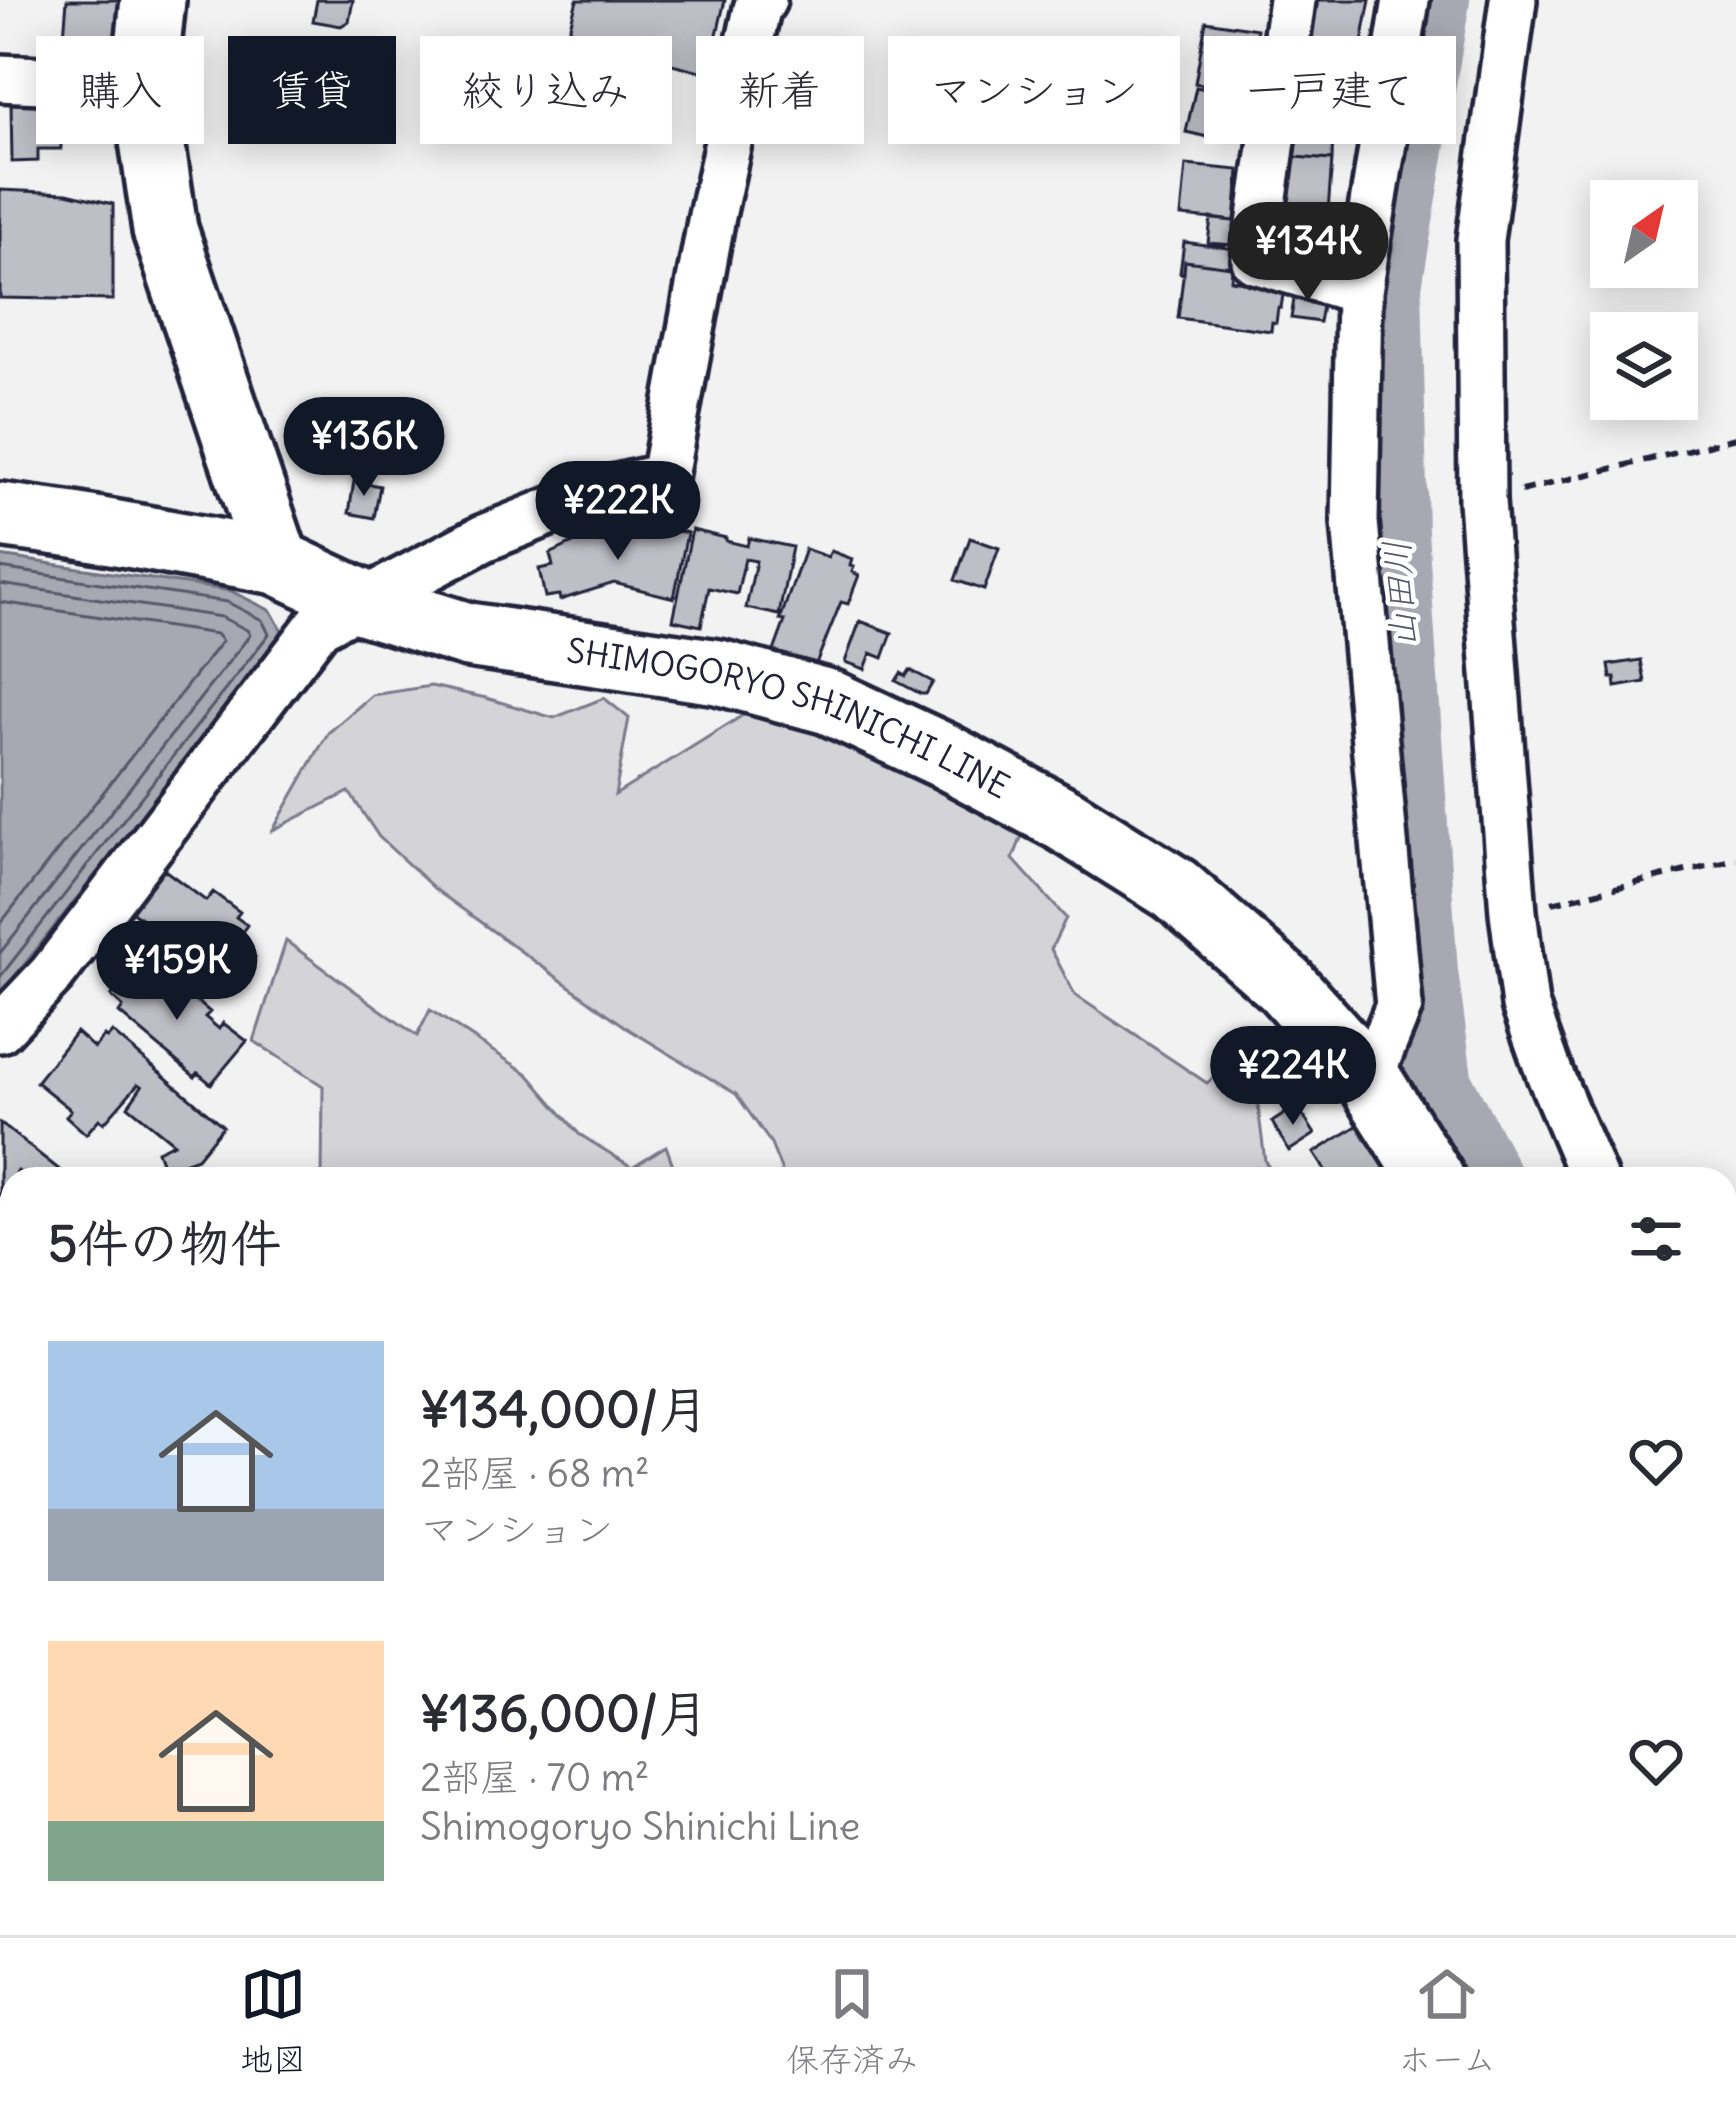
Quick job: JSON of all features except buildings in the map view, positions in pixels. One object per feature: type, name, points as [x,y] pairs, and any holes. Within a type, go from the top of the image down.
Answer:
[{"type":"main road","points":[[149,36],[153,0]]},
{"type":"main road","points":[[153,144],[165,230],[277,562]]},
{"type":"main road","name":"SHIMOGORYO SHINICHI LINE","points":[[0,515],[277,562],[362,602],[468,635],[718,672],[829,702],[1065,820],[1175,889],[1285,985],[1369,1079],[1424,1167]]},
{"type":"street","points":[[0,1029],[52,974],[319,625],[484,538],[596,493],[664,477],[712,216],[757,9],[763,0]]},
{"type":"street","points":[[1292,0],[1256,260],[1359,291]]},
{"type":"street","points":[[1369,1079],[1399,1006],[1355,522],[1359,291],[1406,0]]},
{"type":"street","points":[[1514,0],[1480,240],[1482,501],[1513,912],[1525,1005],[1589,1167]]},
{"type":"street","points":[[0,78],[36,80]]},
{"type":"path","points":[[1482,501],[1736,438]]},
{"type":"path","points":[[1513,912],[1736,859]]},
{"type":"shaded area","points":[[431,686],[554,718],[604,698],[629,718],[615,795],[756,707],[796,713],[1025,828],[1013,859],[1066,918],[1051,949],[1075,995],[1207,1083],[1250,1044],[1269,1167],[780,1167],[770,1142],[736,1094],[630,1030],[436,890],[379,837],[349,792],[273,830],[328,733],[372,695]]},
{"type":"shaded area","points":[[286,941],[417,1036],[430,1010],[528,1074],[579,1134],[632,1167],[322,1167],[323,1086],[254,1041]]},
{"type":"shaded area","points":[[666,1146],[674,1167],[632,1167]]},
{"type":"water","points":[[0,556],[231,591],[271,611],[285,636],[0,995]]},
{"type":"waterway","name":"山田川","points":[[1437,0],[1389,285],[1395,532],[1425,973],[1440,1085],[1483,1167]]}]
